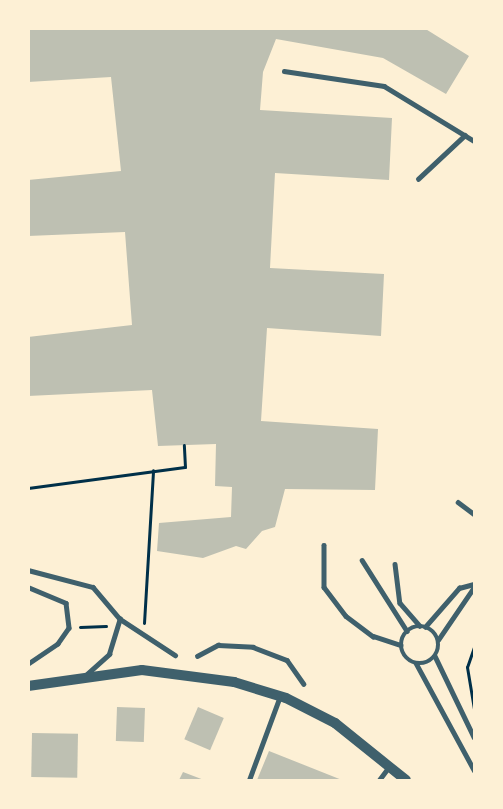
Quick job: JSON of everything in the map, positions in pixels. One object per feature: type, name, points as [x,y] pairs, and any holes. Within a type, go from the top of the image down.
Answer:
[{"type":"street","points":[[28,687],[87,674],[188,674],[280,696],[335,723],[406,780]]},
{"type":"lane","points":[[284,70],[384,86],[474,141]]},
{"type":"lane","points":[[418,179],[465,135]]},
{"type":"lane","points":[[458,502],[474,514]]},
{"type":"lane","points":[[324,545],[324,587],[346,616],[374,636],[401,645],[416,663],[474,770]]},
{"type":"lane","points":[[362,560],[407,631]]},
{"type":"lane","points":[[395,564],[399,603],[438,640]]},
{"type":"lane","points":[[28,570],[93,587],[120,620],[175,655]]},
{"type":"lane","points":[[401,645],[407,631],[422,626],[459,588],[474,586]]},
{"type":"lane","points":[[474,586],[438,640],[435,656],[474,737]]},
{"type":"lane","points":[[28,587],[66,603],[69,628],[60,642],[28,664]]},
{"type":"lane","points":[[87,674],[109,654],[120,620]]},
{"type":"lane","points":[[197,657],[218,645],[253,647],[287,660],[304,684]]},
{"type":"lane","points":[[416,663],[435,656]]},
{"type":"lane","points":[[249,780],[280,696]]},
{"type":"lane","points":[[379,780],[390,766]]},
{"type":"path","points":[[28,488],[185,466],[184,445]]},
{"type":"path","points":[[145,610],[153,470]]},
{"type":"path","points":[[60,642],[71,639],[80,627],[120,620],[144,627]]},
{"type":"path","points":[[474,647],[467,667],[474,709]]},
{"type":"building","points":[[28,28],[424,28],[469,56],[446,94],[383,58],[276,39],[263,72],[260,110],[392,118],[389,180],[275,173],[270,268],[384,274],[381,336],[267,328],[261,421],[378,429],[375,490],[285,489],[275,527],[262,531],[246,549],[236,546],[203,558],[157,551],[159,523],[231,517],[232,487],[215,486],[216,444],[158,446],[152,390],[28,396],[28,337],[132,325],[125,232],[28,236],[28,180],[121,171],[111,77],[28,82]]},
{"type":"building","points":[[117,707],[145,708],[144,742],[116,741]]},
{"type":"building","points":[[198,707],[224,718],[210,750],[184,739]]},
{"type":"building","points":[[32,733],[78,734],[77,778],[31,777]]},
{"type":"building","points":[[269,751],[342,780],[257,780]]},
{"type":"building","points":[[183,772],[204,780],[179,780]]}]
